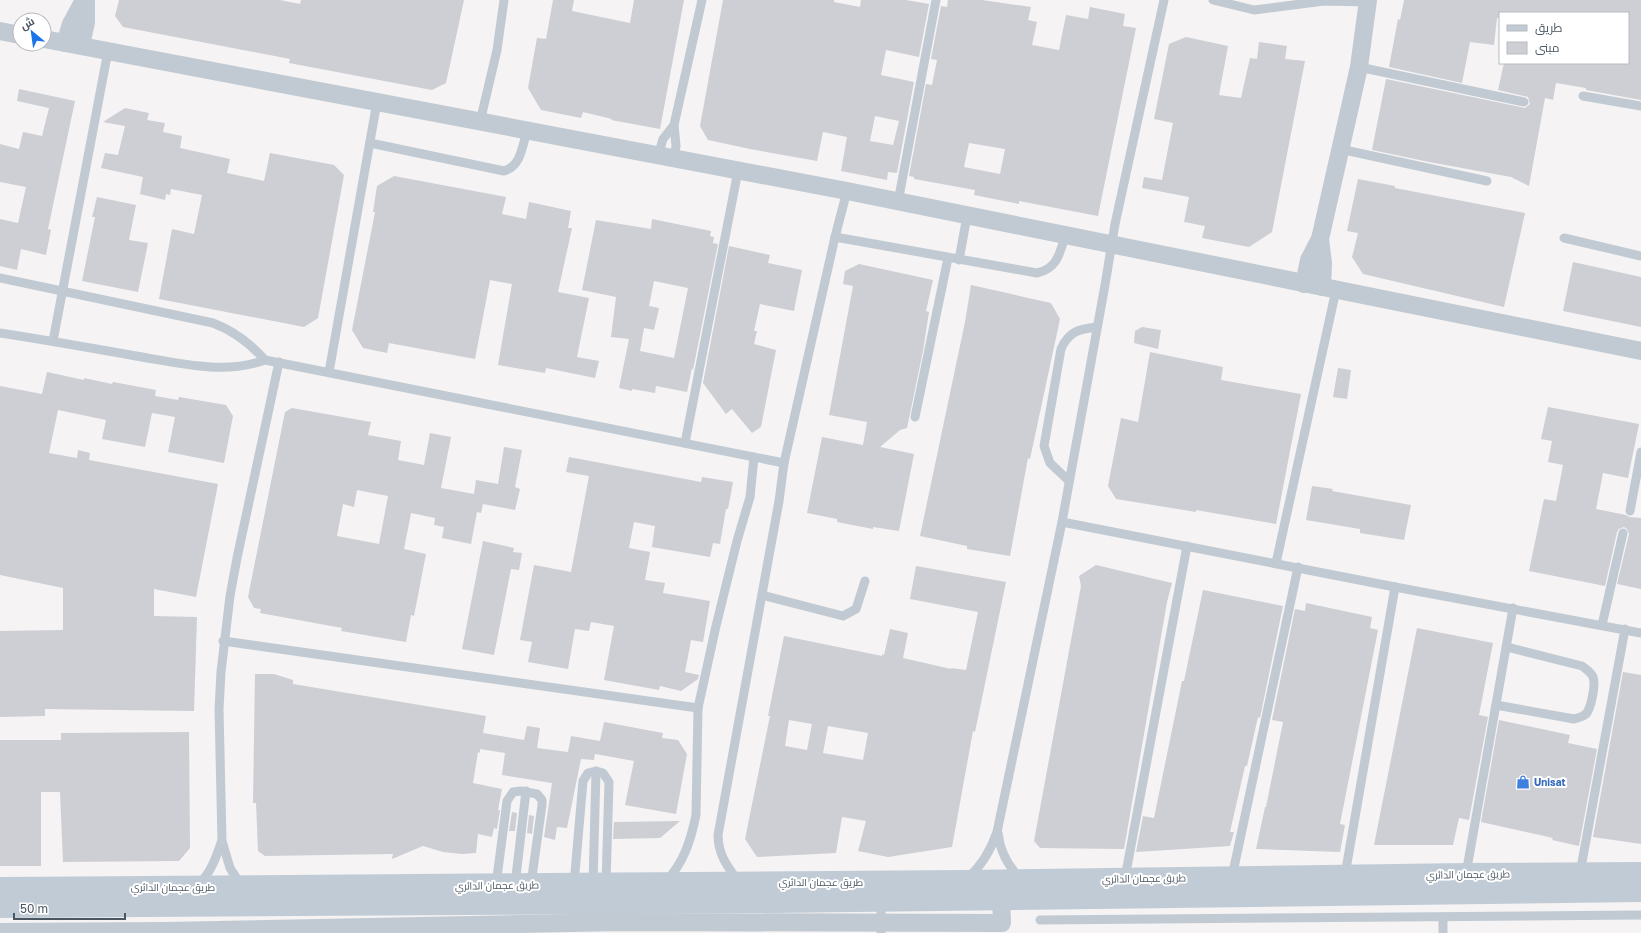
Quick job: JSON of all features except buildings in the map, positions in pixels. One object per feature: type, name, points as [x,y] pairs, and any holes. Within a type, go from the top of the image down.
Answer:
[{"type":"main road","name":"طريق عجمان الدائري","points":[[0,888],[965,881],[1641,873]]},
{"type":"main road","name":"طريق عجمان الدائري","points":[[0,907],[881,900],[1641,891]]},
{"type":"street","points":[[73,44],[86,22],[85,0]]},
{"type":"street","points":[[1304,284],[1309,260],[1320,238],[1359,67],[1368,1]]},
{"type":"street","points":[[0,32],[12,34]]},
{"type":"street","points":[[52,40],[666,158],[847,191],[1112,246],[1641,351]]},
{"type":"street","points":[[1320,238],[1323,262],[1329,288]]},
{"type":"street","points":[[0,932],[165,932],[620,927],[1002,928],[1001,898]]},
{"type":"lane","points":[[480,122],[497,50],[504,0]]},
{"type":"lane","points":[[666,158],[676,146],[674,125],[702,0]]},
{"type":"lane","points":[[898,202],[936,0]]},
{"type":"lane","points":[[965,881],[982,864],[998,832],[1062,522],[1112,246],[1116,216],[1164,0]]},
{"type":"lane","points":[[1213,0],[1254,10],[1324,1],[1368,1]]},
{"type":"lane","points":[[53,341],[108,51]]},
{"type":"lane","points":[[1359,67],[1524,102]]},
{"type":"lane","points":[[1583,96],[1641,106]]},
{"type":"lane","points":[[329,372],[377,102]]},
{"type":"lane","points":[[666,158],[663,139],[674,125]]},
{"type":"lane","points":[[370,143],[504,171],[510,169],[519,159],[526,131]]},
{"type":"lane","points":[[1340,149],[1487,181]]},
{"type":"lane","points":[[685,443],[738,171]]},
{"type":"lane","points":[[739,882],[725,863],[720,853],[718,835],[779,501],[784,463],[835,237],[847,191]]},
{"type":"lane","points":[[959,260],[968,216]]},
{"type":"lane","points":[[835,237],[1037,273],[1044,272],[1055,263],[1065,236]]},
{"type":"lane","points":[[1564,238],[1641,256]]},
{"type":"lane","points":[[915,417],[948,258]]},
{"type":"lane","points":[[0,278],[213,323],[242,337],[266,360]]},
{"type":"lane","points":[[1276,563],[1329,288]]},
{"type":"lane","points":[[1069,481],[1050,463],[1044,446],[1054,386],[1064,343],[1072,333],[1080,329],[1097,327]]},
{"type":"lane","points":[[0,333],[199,366],[251,365],[266,360],[279,362],[784,463]]},
{"type":"lane","points":[[243,887],[230,868],[222,841],[219,709],[223,642],[237,558],[279,362]]},
{"type":"lane","points":[[1630,511],[1641,452]]},
{"type":"lane","points":[[664,883],[679,865],[686,853],[696,815],[698,708],[716,626],[737,541],[750,497],[754,457]]},
{"type":"lane","points":[[1062,522],[1641,633]]},
{"type":"lane","points":[[1602,625],[1623,533]]},
{"type":"lane","points":[[1125,878],[1187,546]]},
{"type":"lane","points":[[1232,877],[1298,567]]},
{"type":"lane","points":[[762,595],[843,616],[856,609],[864,581]]},
{"type":"lane","points":[[1345,876],[1395,587]]},
{"type":"lane","points":[[1466,874],[1513,608]]},
{"type":"lane","points":[[1580,873],[1625,630]]},
{"type":"lane","points":[[223,642],[698,708]]},
{"type":"lane","points":[[1496,705],[1574,719],[1580,718],[1586,714],[1589,709],[1594,685],[1593,677],[1582,666],[1507,647]]},
{"type":"lane","points":[[591,884],[596,771]]},
{"type":"lane","points":[[596,771],[603,773],[606,776],[608,779],[608,786],[591,884],[583,781],[588,773],[596,771]]},
{"type":"lane","points":[[514,885],[526,791]]},
{"type":"lane","points":[[513,792],[533,792],[540,797],[542,808],[514,885],[507,801],[513,792]]},
{"type":"lane","points":[[998,832],[1002,853],[1007,863],[1021,880]]},
{"type":"lane","points":[[196,886],[203,880],[211,868],[222,841]]},
{"type":"lane","points":[[881,900],[881,928]]},
{"type":"lane","points":[[1040,920],[1641,915]]},
{"type":"lane","points":[[1443,917],[1443,933]]},
{"type":"place","name":"Unisat","points":[[1523,782]]}]
